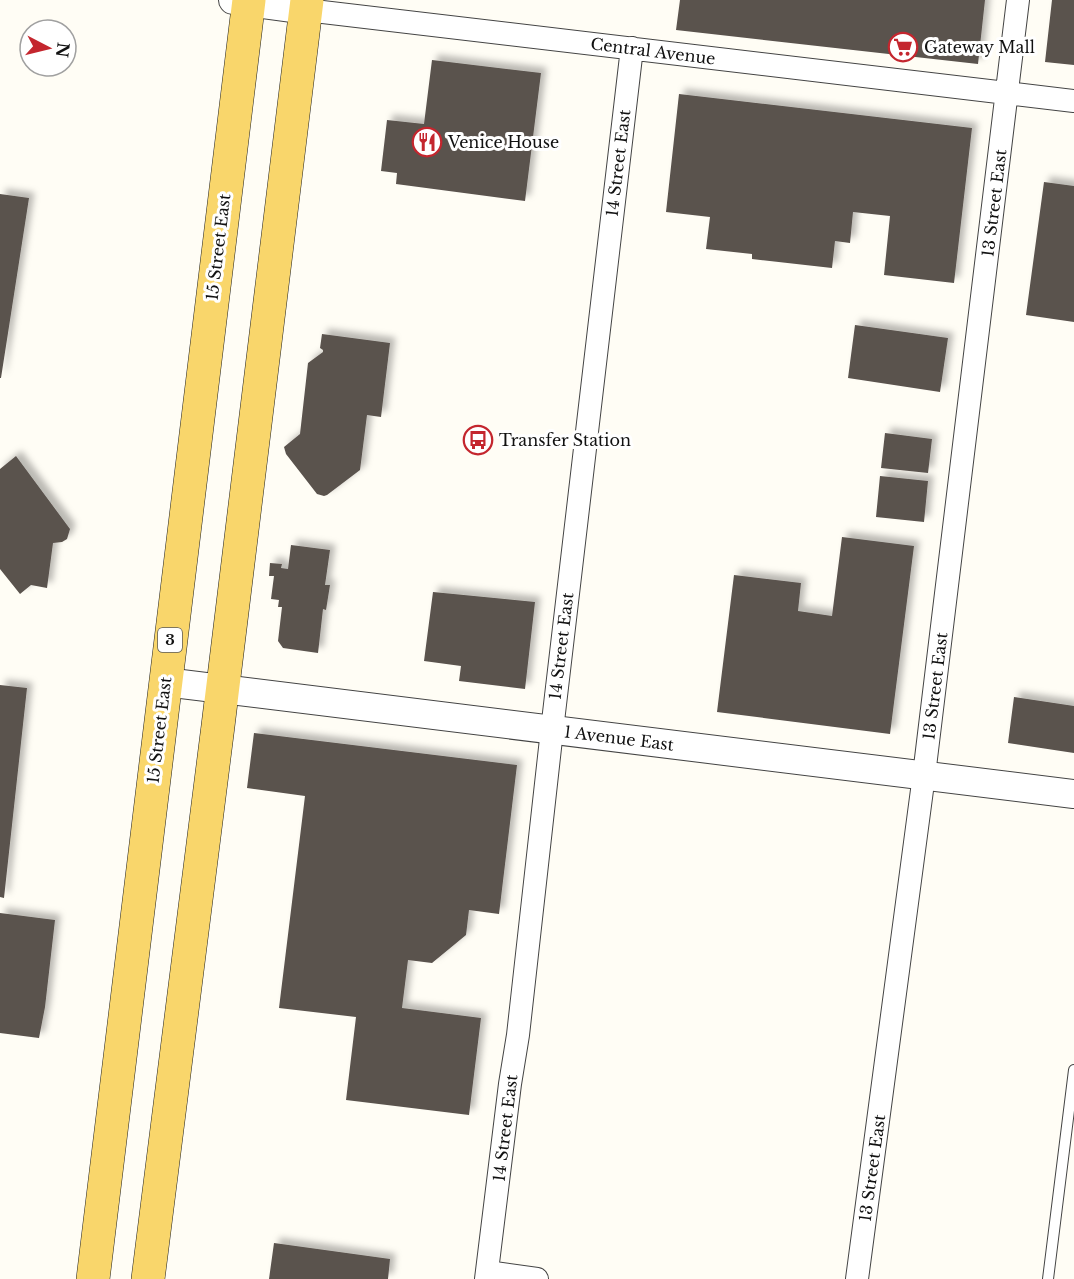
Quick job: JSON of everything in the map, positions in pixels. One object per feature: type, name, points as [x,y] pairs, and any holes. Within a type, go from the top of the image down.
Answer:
[{"type":"main road","name":"15 Street East","points":[[93,1279],[165,682],[243,1]]},
{"type":"main road","points":[[148,1279],[307,5]]},
{"type":"street","name":"13 Street East","points":[[857,1279],[924,775],[1018,0]]},
{"type":"street","name":"Central Avenue","points":[[243,1],[307,5],[632,48],[1074,100]]},
{"type":"street","name":"14 Street East","points":[[487,1276],[518,1035],[632,48]]},
{"type":"street","name":"1 Avenue East","points":[[165,682],[1074,794]]},
{"type":"street","points":[[487,1276],[537,1279]]},
{"type":"lane","points":[[1048,1279],[1074,1070]]},
{"type":"building","name":"Gateway Mall","points":[[680,0],[985,0],[978,64],[676,30]]},
{"type":"building","points":[[1052,0],[1074,0],[1074,65],[1045,62]]},
{"type":"building","points":[[432,60],[541,73],[525,201],[396,184],[397,173],[381,171],[387,120],[424,124]]},
{"type":"building","points":[[679,94],[972,128],[954,283],[884,275],[890,216],[853,212],[850,243],[835,241],[832,268],[752,259],[752,254],[706,249],[710,217],[666,212]]},
{"type":"building","points":[[1044,182],[1074,186],[1074,322],[1026,315]]},
{"type":"building","points":[[0,194],[29,198],[1,378],[0,378]]},
{"type":"building","points":[[855,325],[948,338],[940,392],[848,378]]},
{"type":"building","points":[[322,334],[390,343],[381,417],[367,415],[360,470],[324,496],[317,494],[286,454],[284,447],[300,434],[308,363],[323,352],[320,348]]},
{"type":"building","points":[[885,433],[932,439],[928,473],[881,468]]},
{"type":"building","points":[[16,456],[70,529],[67,539],[53,543],[47,588],[31,585],[20,594],[0,569],[0,469]]},
{"type":"building","points":[[880,476],[928,481],[924,522],[876,517]]},
{"type":"building","points":[[842,537],[914,546],[890,734],[717,712],[734,575],[801,583],[798,611],[832,616]]},
{"type":"building","points":[[291,545],[330,550],[325,585],[330,585],[326,610],[323,609],[318,653],[283,648],[278,641],[282,607],[278,607],[279,600],[271,599],[274,576],[269,576],[270,563],[282,564],[281,568],[288,569]]},
{"type":"building","points":[[433,592],[535,602],[525,689],[459,681],[461,666],[424,661]]},
{"type":"building","points":[[0,685],[27,688],[4,898],[0,897]]},
{"type":"building","points":[[1014,697],[1074,706],[1074,753],[1008,743]]},
{"type":"building","points":[[254,733],[517,765],[499,914],[469,910],[466,935],[432,963],[408,960],[402,1008],[481,1018],[469,1115],[346,1100],[356,1017],[279,1008],[305,796],[247,788]]},
{"type":"building","points":[[0,913],[55,920],[39,1038],[0,1033]]},
{"type":"building","points":[[274,1243],[390,1259],[388,1279],[269,1279]]},
{"type":"place","name":"Gateway Mall","points":[[903,47]]},
{"type":"place","name":"Venice House","points":[[427,142]]},
{"type":"place","name":"Transfer Station","points":[[478,440]]}]
